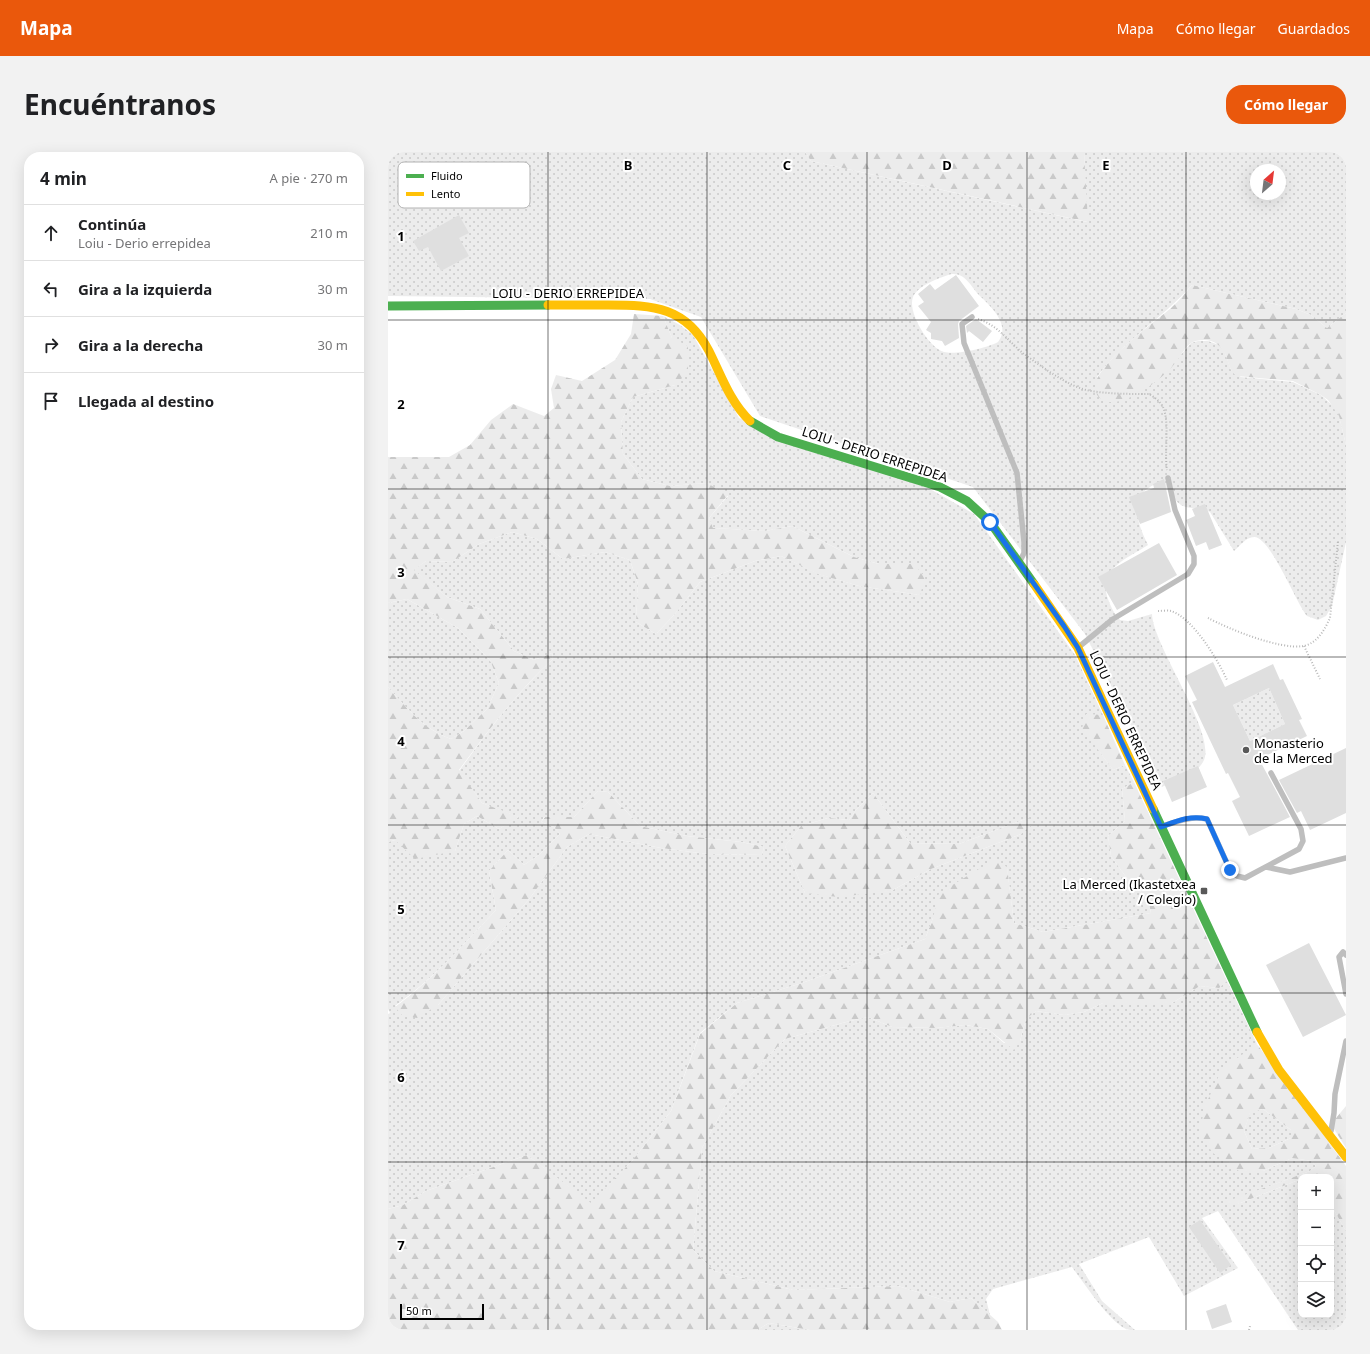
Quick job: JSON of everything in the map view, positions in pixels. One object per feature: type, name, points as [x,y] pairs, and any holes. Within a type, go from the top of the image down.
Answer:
[{"type":"main road","name":"LOIU - DERIO ERREPIDEA","points":[[388,306],[626,305],[651,306],[667,310],[686,320],[700,334],[736,404],[749,420],[757,426],[778,437],[919,479],[956,494],[980,511],[1019,563],[1078,648],[1267,1052],[1346,1157]]},
{"type":"lane","points":[[972,317],[962,324],[964,343],[1018,479],[1024,542],[1024,553],[1019,563]]},
{"type":"lane","points":[[1078,648],[1087,643],[1101,628],[1113,619],[1188,574],[1194,564],[1194,556],[1175,510],[1168,478]]},
{"type":"lane","points":[[1161,827],[1184,819],[1197,817],[1207,819],[1230,870],[1237,876],[1245,878],[1299,849],[1303,841],[1301,829],[1271,773]]},
{"type":"lane","points":[[1266,867],[1290,872],[1346,858]]},
{"type":"lane","points":[[1346,955],[1343,952],[1339,957],[1346,994]]},
{"type":"lane","points":[[1330,1136],[1334,1113],[1335,1094],[1346,1041]]},
{"type":"path","points":[[972,317],[984,321],[997,329],[1023,353],[1050,372],[1075,386],[1089,391],[1149,394],[1155,398],[1163,406],[1165,415],[1166,463],[1168,478]]},
{"type":"path","points":[[1208,618],[1249,636],[1288,646],[1304,646],[1316,641],[1325,629],[1330,618],[1338,541]]},
{"type":"path","points":[[1158,611],[1170,611],[1180,616],[1194,630],[1219,661],[1227,680]]},
{"type":"path","points":[[1304,646],[1320,679]]},
{"type":"path","points":[[1249,1330],[1250,1326]]},
{"type":"green space","points":[[388,152],[805,152],[811,161],[1087,222],[1084,152],[1346,152],[1346,313],[1327,328],[1311,315],[1296,309],[1192,285],[1181,297],[1118,352],[1097,377],[1137,394],[1167,371],[1191,343],[1208,341],[1219,345],[1224,350],[1231,370],[1241,377],[1293,382],[1321,395],[1335,408],[1339,416],[1346,445],[1346,542],[1332,606],[1326,616],[1318,620],[1307,616],[1275,558],[1260,540],[1254,537],[1248,538],[1234,551],[1210,512],[1188,508],[1181,505],[1162,485],[1155,484],[1141,494],[1138,501],[1137,516],[1148,545],[1124,560],[1111,572],[1107,580],[1106,589],[1108,599],[1120,620],[1128,621],[1152,614],[1155,629],[1194,712],[1202,733],[1205,750],[1203,762],[1200,767],[1185,777],[1162,787],[1085,634],[973,487],[760,416],[701,317],[650,299],[388,296]],"holes":[[[952,274],[961,276],[993,309],[1001,322],[1002,335],[998,342],[987,347],[956,353],[944,352],[932,344],[921,329],[913,311],[913,297],[925,285],[936,279]]]},
{"type":"green space","points":[[805,152],[1084,152],[1088,222],[811,161]]},
{"type":"green space","points":[[1192,285],[1296,309],[1311,315],[1327,328],[1346,313],[1346,445],[1339,416],[1328,400],[1293,381],[1237,376],[1230,368],[1225,353],[1222,349],[1218,344],[1209,340],[1191,343],[1186,347],[1178,360],[1164,375],[1137,394],[1127,399],[1110,402],[1102,400],[1099,397],[1096,393],[1096,383],[1101,372],[1124,347],[1174,305]]},
{"type":"green space","points":[[634,314],[663,316],[672,338],[688,346],[688,372],[675,385],[633,397],[621,422],[623,454],[642,479],[670,486],[707,483],[728,495],[709,518],[713,528],[765,531],[792,526],[854,557],[879,564],[914,564],[925,577],[920,595],[859,586],[818,574],[781,556],[755,561],[700,582],[674,615],[656,634],[636,622],[638,584],[630,560],[605,552],[563,559],[537,539],[512,532],[479,544],[452,562],[426,561],[414,570],[447,597],[480,609],[514,651],[534,660],[552,653],[553,659],[515,698],[459,770],[482,803],[519,817],[499,829],[477,816],[464,824],[455,851],[415,859],[395,840],[388,842],[388,687],[424,724],[441,735],[451,739],[464,731],[487,709],[499,683],[490,660],[458,628],[407,599],[388,603],[388,457],[449,457],[470,445],[491,420],[513,404],[544,416],[554,408],[551,389],[556,375],[582,381],[615,360],[631,334]]},
{"type":"green space","points":[[663,316],[680,325],[693,335],[739,418],[930,489],[974,514],[1075,655],[1103,715],[1100,752],[1113,770],[1125,765],[1134,782],[1122,789],[1125,821],[1108,836],[1111,856],[1126,877],[1148,899],[1151,913],[1043,932],[1014,923],[1007,868],[933,918],[925,939],[802,983],[737,1003],[700,1033],[671,1111],[632,1161],[591,1204],[527,1155],[426,1191],[403,1205],[388,1209],[388,1014],[390,1013],[388,1009],[388,842],[395,840],[455,851],[464,824],[477,816],[499,829],[518,817],[482,803],[459,771],[515,698],[553,659],[552,653],[534,660],[514,651],[480,609],[447,597],[413,570],[426,561],[452,562],[479,544],[512,532],[537,539],[563,559],[605,552],[630,560],[638,584],[636,622],[656,634],[674,615],[700,582],[755,561],[781,556],[819,574],[859,586],[920,595],[914,564],[879,564],[854,557],[792,526],[765,531],[713,528],[709,518],[728,496],[707,483],[670,486],[642,479],[623,454],[621,422],[633,397],[675,385],[672,338]],"holes":[[[598,791],[608,792],[640,826],[687,836],[741,842],[764,847],[762,855],[707,854],[661,848],[589,834],[567,847],[530,898],[438,1005],[395,1006],[435,973],[496,910],[489,871],[508,850],[524,865],[539,855],[560,834],[554,827],[541,822],[544,817],[574,817]],[[873,793],[910,843],[959,844],[1028,818],[1021,834],[931,869],[891,891],[805,893],[785,846],[801,826],[828,818],[849,820],[856,810]]]},
{"type":"green space","points":[[407,599],[458,628],[490,660],[499,683],[487,709],[464,731],[451,739],[432,730],[424,724],[388,687],[388,603]]},
{"type":"green space","points":[[1269,688],[1285,724],[1250,741],[1233,705]]},
{"type":"green space","points":[[1086,714],[1103,715],[1125,765],[1113,770],[1082,728]]},
{"type":"green space","points":[[1134,782],[1227,981],[1219,988],[1200,986],[1172,1003],[1103,1003],[1084,1012],[1064,1015],[1036,1011],[1026,1019],[1020,1041],[1014,1050],[988,1029],[966,1025],[935,1028],[892,1027],[868,1017],[785,1039],[731,1095],[702,1148],[693,1250],[714,1271],[793,1290],[898,1286],[950,1302],[971,1298],[998,1322],[1002,1330],[810,1330],[769,1323],[757,1330],[388,1330],[388,1209],[403,1205],[426,1191],[527,1155],[591,1203],[632,1161],[671,1111],[700,1034],[737,1003],[802,983],[925,939],[933,918],[939,893],[994,860],[1007,867],[1014,923],[1043,932],[1151,913],[1148,899],[1126,877],[1111,856],[1108,836],[1125,821],[1122,789]]},
{"type":"green space","points":[[598,791],[608,792],[640,826],[687,836],[741,842],[764,847],[762,855],[707,854],[661,848],[589,834],[567,847],[530,898],[438,1005],[417,1018],[402,1015],[395,1007],[435,973],[496,910],[489,871],[508,850],[524,865],[539,855],[560,834],[554,827],[541,822],[545,817],[574,817]]},
{"type":"green space","points":[[873,793],[910,843],[959,844],[1028,818],[1033,824],[1021,834],[931,869],[891,891],[838,897],[805,893],[785,846],[801,826],[828,818],[849,820],[856,810]]},
{"type":"green space","points":[[1227,981],[1257,1044],[1205,1106],[1263,1171],[1292,1158],[1312,1161],[1316,1166],[1310,1171],[1298,1174],[1298,1176],[1228,1202],[1238,1204],[1298,1180],[1298,1318],[1334,1318],[1334,1210],[1346,1231],[1346,1330],[1298,1330],[1218,1211],[1202,1218],[1238,1268],[1184,1296],[1149,1237],[1079,1264],[1102,1301],[1135,1330],[1126,1329],[1104,1310],[1072,1267],[993,1289],[986,1299],[990,1315],[971,1298],[950,1302],[898,1286],[793,1290],[714,1271],[693,1250],[702,1148],[731,1095],[785,1039],[868,1017],[892,1027],[935,1028],[965,1025],[988,1029],[1004,1043],[1020,1041],[1026,1019],[1036,1011],[1064,1015],[1084,1012],[1103,1003],[1172,1003],[1200,986],[1218,988]]},
{"type":"green space","points":[[1257,1044],[1346,1166],[1346,1231],[1334,1210],[1334,1174],[1302,1174],[1310,1171],[1316,1166],[1312,1161],[1292,1158],[1263,1171],[1239,1171],[1213,1153],[1199,1134],[1205,1106],[1222,1069]],"holes":[[[1263,1109],[1291,1130],[1291,1138],[1269,1148],[1252,1149],[1244,1131],[1250,1113]]]},
{"type":"green space","points":[[1346,1106],[1346,1148],[1331,1124]]},
{"type":"green space","points":[[1263,1109],[1291,1130],[1291,1138],[1269,1148],[1252,1149],[1244,1131],[1250,1112]]},
{"type":"green space","points":[[1298,1175],[1298,1180],[1238,1204],[1230,1205],[1228,1201]]},
{"type":"green space","points":[[769,1323],[810,1330],[757,1330]]},
{"type":"building","points":[[459,215],[469,233],[459,238],[469,256],[441,271],[428,247],[419,251],[413,241]]},
{"type":"building","points":[[956,275],[979,306],[959,321],[959,338],[945,346],[942,341],[931,339],[931,333],[926,330],[931,322],[918,306],[924,302],[918,294],[930,284],[935,290]]},
{"type":"building","points":[[976,319],[992,331],[983,342],[969,331],[967,333],[966,326]]},
{"type":"building","points":[[1164,479],[1171,512],[1140,524],[1129,497],[1154,488],[1153,484]]},
{"type":"building","points":[[1205,504],[1222,545],[1209,550],[1206,542],[1196,546],[1186,520],[1195,516],[1192,509]]},
{"type":"building","points":[[1159,543],[1177,575],[1117,610],[1098,577]]},
{"type":"building","name":"Monasterio de la Merced","points":[[1213,662],[1225,687],[1273,664],[1280,680],[1283,679],[1302,719],[1299,720],[1307,736],[1259,759],[1290,817],[1249,836],[1232,801],[1240,797],[1228,773],[1226,774],[1192,702],[1197,700],[1185,676]],"holes":[[[1269,688],[1285,724],[1250,741],[1233,705]]]},
{"type":"building","points":[[1346,748],[1346,813],[1310,830],[1301,811],[1297,813],[1279,780]]},
{"type":"building","points":[[1198,766],[1207,787],[1172,802],[1163,781]]},
{"type":"building","points":[[1309,943],[1346,1015],[1303,1037],[1266,965]]},
{"type":"building","points":[[1200,1220],[1231,1265],[1220,1273],[1189,1227]]},
{"type":"building","points":[[1226,1304],[1232,1322],[1212,1329],[1206,1311]]},
{"type":"traffic: fast","points":[[388,306],[548,305]]},
{"type":"traffic: fast","points":[[750,421],[778,437],[940,487],[967,501],[990,522],[1034,584]]},
{"type":"traffic: fast","points":[[1153,809],[1257,1032]]},
{"type":"traffic: slow","points":[[548,305],[640,306],[654,308],[679,317],[690,325],[700,336],[709,351],[731,397],[750,421]]},
{"type":"traffic: slow","points":[[1034,584],[1078,648],[1153,809]]},
{"type":"traffic: slow","points":[[1257,1032],[1279,1070],[1346,1157]]},
{"type":"place","name":"Monasterio de la Merced","points":[[1246,750]]},
{"type":"place","name":"La Merced (Ikastetxea / Colegio)","points":[[1204,891]]},
{"type":"route","points":[[990,522],[1078,648],[1161,827],[1184,819],[1197,817],[1207,819],[1230,870]]}]
